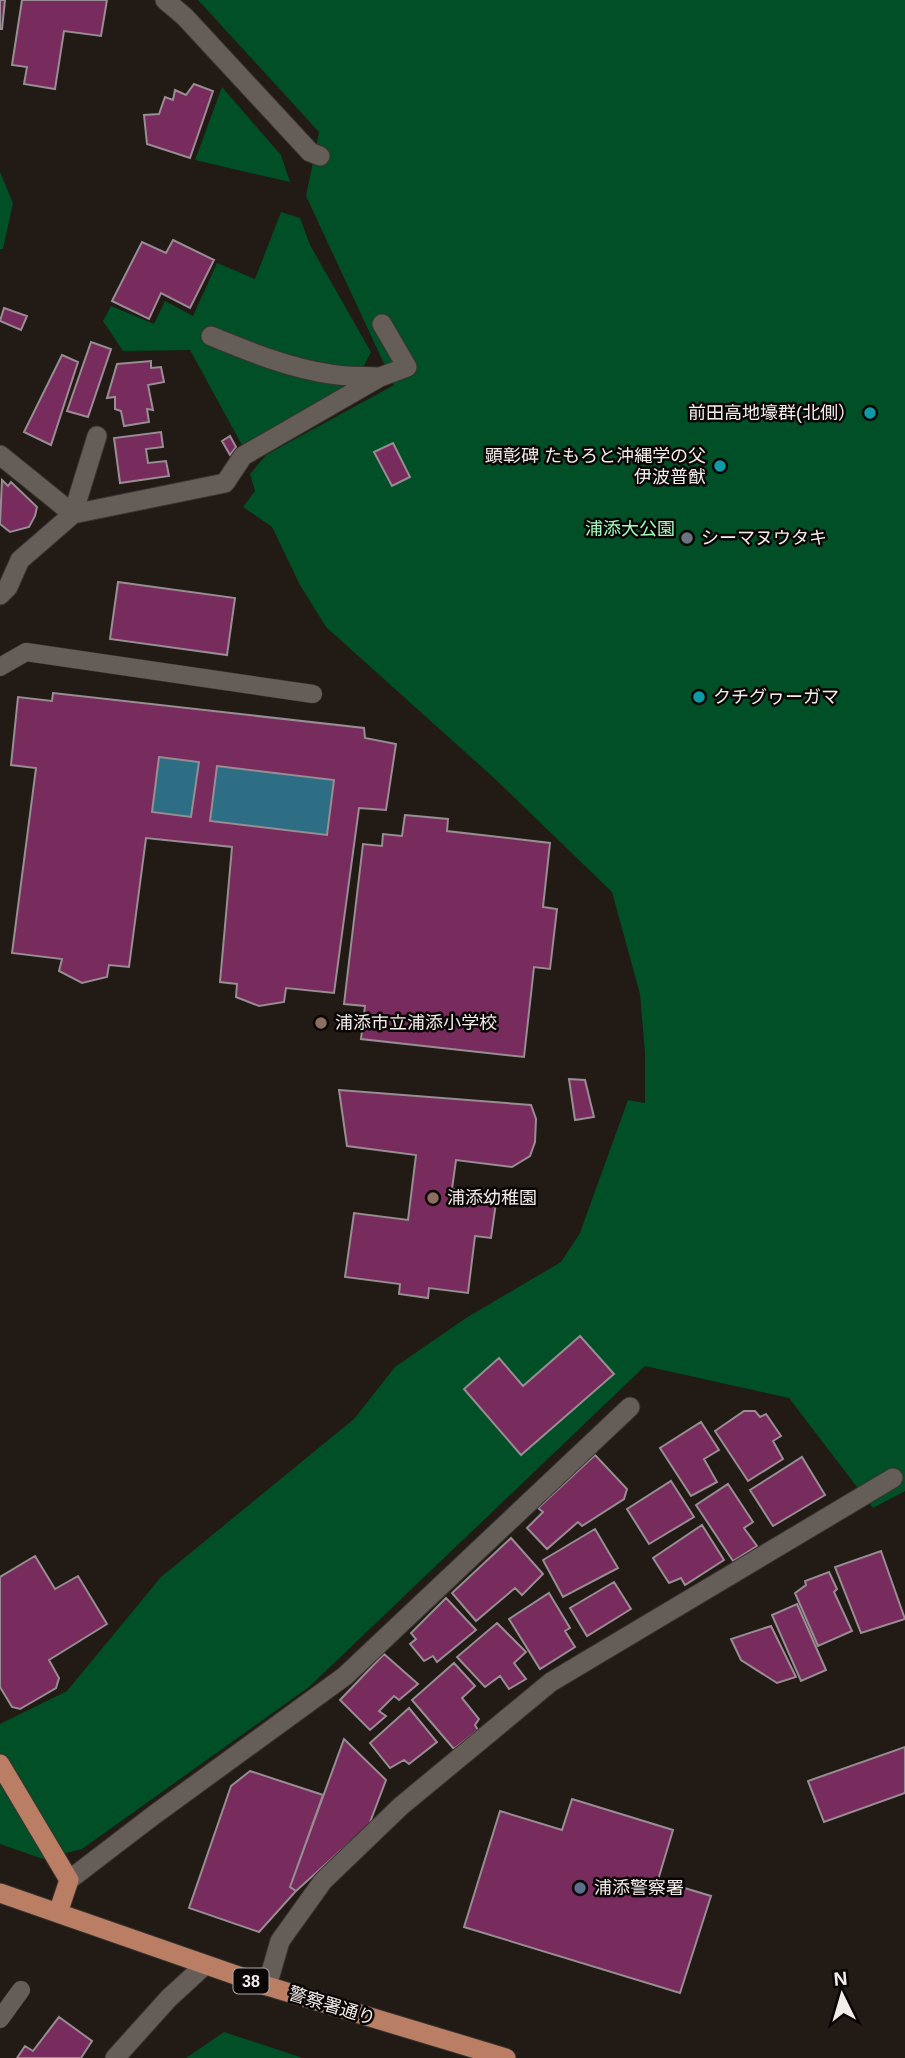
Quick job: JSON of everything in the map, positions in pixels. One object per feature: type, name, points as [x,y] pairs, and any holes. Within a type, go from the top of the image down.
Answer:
[{"type":"main road","points":[[0,1764],[69,1880],[58,1913]]},
{"type":"main road","name":"警察署通り","points":[[0,1893],[267,1986],[506,2058]]},
{"type":"street","points":[[165,0],[186,17],[310,152],[320,156]]},
{"type":"street","points":[[0,595],[8,587],[20,560],[73,514],[225,483],[243,456],[380,377],[407,367],[382,324]]},
{"type":"street","points":[[211,336],[253,353],[303,368],[331,374],[380,377]]},
{"type":"street","points":[[73,514],[97,436]]},
{"type":"street","points":[[0,455],[73,514]]},
{"type":"street","points":[[69,1880],[345,1676],[630,1408]]},
{"type":"street","points":[[267,1986],[280,1941],[323,1881],[401,1806],[551,1682],[893,1478]]},
{"type":"street","points":[[115,2058],[169,1998],[205,1965]]},
{"type":"lane","points":[[0,667],[26,652],[313,694]]},
{"type":"lane","points":[[0,2019],[21,1990]]},
{"type":"green space","name":"浦添大公園","points":[[198,0],[905,0],[905,1491],[873,1508],[789,1398],[645,1366],[309,1687],[82,1849],[43,1859],[0,1844],[0,1724],[67,1691],[161,1577],[354,1419],[395,1367],[466,1318],[561,1262],[580,1233],[628,1100],[645,1103],[645,1053],[640,994],[612,892],[494,778],[326,627],[300,585],[272,527],[243,507],[255,491],[250,474],[266,455],[394,385],[306,196],[319,132]]},
{"type":"green space","points":[[222,87],[281,155],[290,182],[195,160]]},
{"type":"green space","points":[[0,172],[13,203],[3,249],[0,249]]},
{"type":"green space","points":[[281,212],[300,218],[310,245],[371,352],[355,383],[243,447],[190,350],[123,351],[103,321],[111,306],[154,324],[165,301],[193,316],[217,263],[255,279]]},
{"type":"green space","points":[[224,2032],[303,2058],[186,2058]]},
{"type":"water","points":[[159,757],[199,762],[191,817],[152,812]]},
{"type":"water","points":[[217,766],[334,780],[327,835],[210,821]]},
{"type":"building","points":[[0,0],[5,0],[2,29],[0,29]]},
{"type":"building","points":[[22,0],[107,0],[101,36],[64,31],[55,89],[24,84],[27,67],[12,65]]},
{"type":"building","points":[[194,84],[213,91],[190,158],[147,144],[144,115],[159,114],[165,97],[173,100],[175,90],[186,95]]},
{"type":"building","points":[[173,240],[214,260],[190,308],[161,293],[149,319],[112,301],[142,242],[166,253]]},
{"type":"building","points":[[4,308],[27,316],[21,330],[0,321]]},
{"type":"building","points":[[91,342],[111,349],[88,417],[67,411]]},
{"type":"building","points":[[62,355],[78,362],[51,445],[24,432]]},
{"type":"building","points":[[151,361],[151,368],[161,367],[164,382],[148,385],[153,410],[147,409],[149,422],[124,426],[121,411],[115,409],[115,397],[107,398],[117,364]]},
{"type":"building","points":[[161,432],[163,447],[146,449],[148,463],[166,461],[169,476],[120,483],[114,438]]},
{"type":"building","points":[[230,436],[236,447],[230,455],[222,441]]},
{"type":"building","points":[[393,443],[410,477],[392,486],[374,452]]},
{"type":"building","points":[[2,480],[8,486],[11,482],[37,507],[29,527],[10,532],[0,524]]},
{"type":"building","points":[[118,582],[235,598],[227,655],[110,639]]},
{"type":"building","points":[[53,693],[364,728],[365,738],[396,744],[386,810],[359,808],[334,993],[286,988],[284,1002],[259,1006],[236,997],[237,984],[220,982],[232,847],[146,838],[129,967],[109,965],[107,977],[82,983],[59,971],[62,959],[12,953],[36,768],[11,765],[18,697],[52,701]],"holes":[[[159,757],[199,762],[191,817],[152,812]],[[217,766],[334,780],[327,835],[210,821]]]},
{"type":"building","points":[[405,815],[448,819],[447,831],[550,843],[543,907],[557,909],[550,969],[534,967],[524,1057],[361,1039],[365,1006],[344,1004],[363,844],[382,846],[383,834],[402,836]]},
{"type":"building","points":[[569,1079],[585,1080],[594,1117],[575,1120]]},
{"type":"building","points":[[339,1090],[531,1105],[536,1119],[535,1142],[530,1156],[512,1167],[456,1160],[452,1189],[497,1195],[491,1238],[475,1236],[468,1293],[429,1288],[428,1298],[399,1294],[400,1284],[345,1277],[354,1213],[408,1220],[416,1155],[347,1146]]},
{"type":"building","points":[[580,1336],[614,1374],[521,1455],[464,1389],[499,1358],[523,1386]]},
{"type":"building","points":[[744,1411],[755,1411],[760,1417],[766,1414],[781,1436],[773,1441],[783,1459],[748,1481],[715,1431]]},
{"type":"building","points":[[701,1422],[719,1450],[704,1459],[717,1482],[691,1496],[660,1448]]},
{"type":"building","points":[[595,1455],[627,1489],[624,1499],[582,1526],[578,1522],[547,1549],[527,1528],[543,1512],[538,1508]]},
{"type":"building","points":[[802,1457],[825,1495],[773,1526],[750,1490]]},
{"type":"building","points":[[671,1481],[694,1517],[649,1544],[627,1509]]},
{"type":"building","points":[[728,1484],[753,1522],[744,1528],[757,1546],[733,1561],[696,1505]]},
{"type":"building","points":[[702,1525],[724,1560],[685,1585],[681,1578],[669,1583],[653,1558]]},
{"type":"building","points":[[595,1529],[618,1568],[563,1597],[543,1560]]},
{"type":"building","points":[[511,1538],[543,1574],[522,1595],[515,1588],[476,1621],[452,1593]]},
{"type":"building","points":[[881,1551],[905,1619],[861,1633],[835,1567]]},
{"type":"building","points":[[35,1556],[55,1589],[78,1576],[107,1624],[49,1660],[59,1678],[56,1688],[20,1709],[12,1707],[0,1687],[0,1577]]},
{"type":"building","points":[[829,1572],[837,1589],[834,1592],[852,1631],[818,1646],[795,1593],[806,1585],[805,1581]]},
{"type":"building","points":[[614,1582],[631,1609],[587,1636],[570,1608]]},
{"type":"building","points":[[549,1593],[570,1628],[565,1631],[575,1647],[540,1669],[509,1619]]},
{"type":"building","points":[[446,1598],[476,1630],[437,1662],[433,1656],[424,1661],[410,1644],[416,1639],[411,1633]]},
{"type":"building","points":[[797,1604],[826,1670],[801,1681],[772,1615]]},
{"type":"building","points":[[497,1623],[526,1652],[514,1663],[526,1679],[509,1689],[500,1676],[485,1687],[457,1657]]},
{"type":"building","points":[[771,1626],[796,1677],[777,1683],[741,1660],[731,1639]]},
{"type":"building","points":[[384,1654],[418,1684],[399,1700],[394,1696],[379,1711],[386,1716],[370,1730],[340,1700]]},
{"type":"building","points":[[454,1663],[475,1686],[462,1698],[479,1719],[475,1725],[478,1730],[454,1749],[412,1700]]},
{"type":"building","points":[[409,1708],[437,1742],[409,1764],[404,1760],[390,1768],[370,1743]]},
{"type":"building","points":[[344,1739],[386,1780],[369,1825],[296,1891],[290,1887]]},
{"type":"building","points":[[905,1747],[905,1793],[824,1822],[808,1781]]},
{"type":"building","points":[[250,1771],[323,1795],[290,1887],[296,1891],[259,1932],[189,1908],[231,1786]]},
{"type":"building","name":"浦添警察署","points":[[572,1799],[673,1830],[658,1880],[711,1896],[680,1993],[464,1927],[500,1811],[562,1830]]},
{"type":"building","points":[[59,2017],[92,2041],[81,2058],[17,2058],[25,2046],[33,2051]]},
{"type":"place","name":"前田高地壕群(北側）","points":[[870,413]]},
{"type":"place","name":"顕彰碑 たもろと沖縄学の父 伊波普猷","points":[[720,466]]},
{"type":"place","name":"シーマヌウタキ","points":[[687,538]]},
{"type":"place","name":"クチグヮーガマ","points":[[699,697]]},
{"type":"place","name":"浦添市立浦添小学校","points":[[321,1023]]},
{"type":"place","name":"浦添幼稚園","points":[[433,1198]]},
{"type":"place","name":"浦添警察署","points":[[580,1888]]}]
